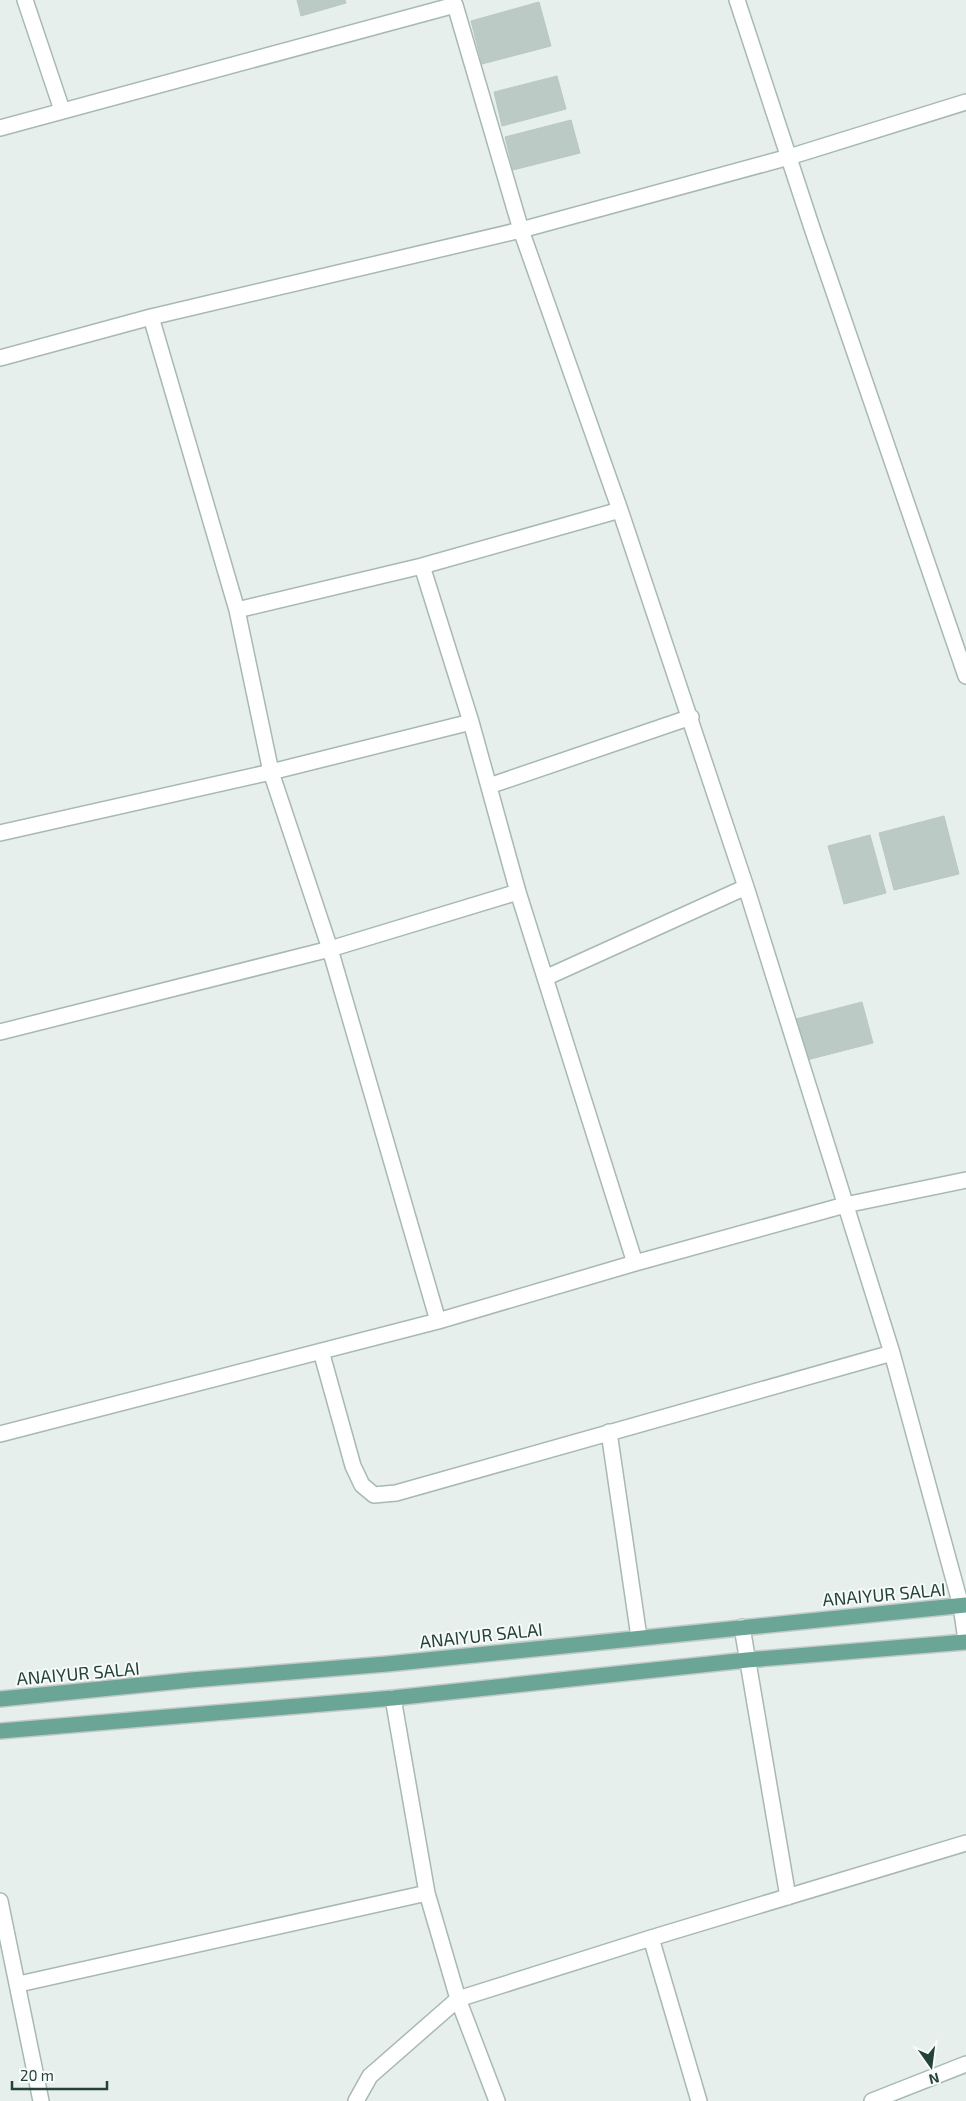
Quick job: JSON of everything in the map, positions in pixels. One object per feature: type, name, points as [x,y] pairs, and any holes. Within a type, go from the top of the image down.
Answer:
[{"type":"main road","name":"ANAIYUR SALAI","points":[[0,1699],[191,1680],[388,1664],[639,1637],[963,1606]]},
{"type":"main road","points":[[0,1731],[393,1698],[747,1660],[966,1641]]},
{"type":"street","points":[[25,0],[62,110]]},
{"type":"street","points":[[738,0],[789,157],[966,676]]},
{"type":"street","points":[[0,128],[454,3],[521,230],[620,510],[746,886],[892,1353],[963,1606],[966,1641]]},
{"type":"street","points":[[0,358],[151,317],[521,230],[789,157],[966,102]]},
{"type":"street","points":[[151,317],[237,610],[271,772],[330,949],[438,1322]]},
{"type":"street","points":[[237,610],[422,566],[620,510]]},
{"type":"street","points":[[422,566],[471,722],[518,892],[634,1263]]},
{"type":"street","points":[[489,786],[690,717]]},
{"type":"street","points":[[0,833],[271,772],[471,722]]},
{"type":"street","points":[[545,978],[746,886]]},
{"type":"street","points":[[0,1032],[330,949],[518,892]]},
{"type":"street","points":[[0,1434],[438,1322],[634,1263],[844,1204],[966,1180]]},
{"type":"street","points":[[321,1351],[353,1466],[362,1485],[374,1495],[396,1493],[892,1353]]},
{"type":"street","points":[[608,1432],[639,1637]]},
{"type":"street","points":[[742,1627],[788,1897]]},
{"type":"street","points":[[393,1698],[427,1893],[458,1999],[497,2101]]},
{"type":"street","points":[[356,2101],[370,2076],[458,1999],[651,1938],[966,1844]]},
{"type":"street","points":[[19,1984],[427,1893]]},
{"type":"street","points":[[0,1901],[19,1984],[41,2101]]},
{"type":"street","points":[[651,1938],[700,2101]]},
{"type":"street","points":[[872,2101],[966,2064]]},
{"type":"building","points":[[297,0],[345,0],[346,3],[301,16]]},
{"type":"building","points":[[539,2],[551,46],[482,64],[471,21]]},
{"type":"building","points":[[557,76],[566,109],[502,126],[494,92]]},
{"type":"building","points":[[571,120],[580,153],[513,170],[505,137]]},
{"type":"building","points":[[944,816],[959,874],[894,890],[879,833]]},
{"type":"building","points":[[870,835],[886,893],[844,904],[828,846]]},
{"type":"building","points":[[862,1002],[873,1043],[803,1061],[792,1020]]}]
